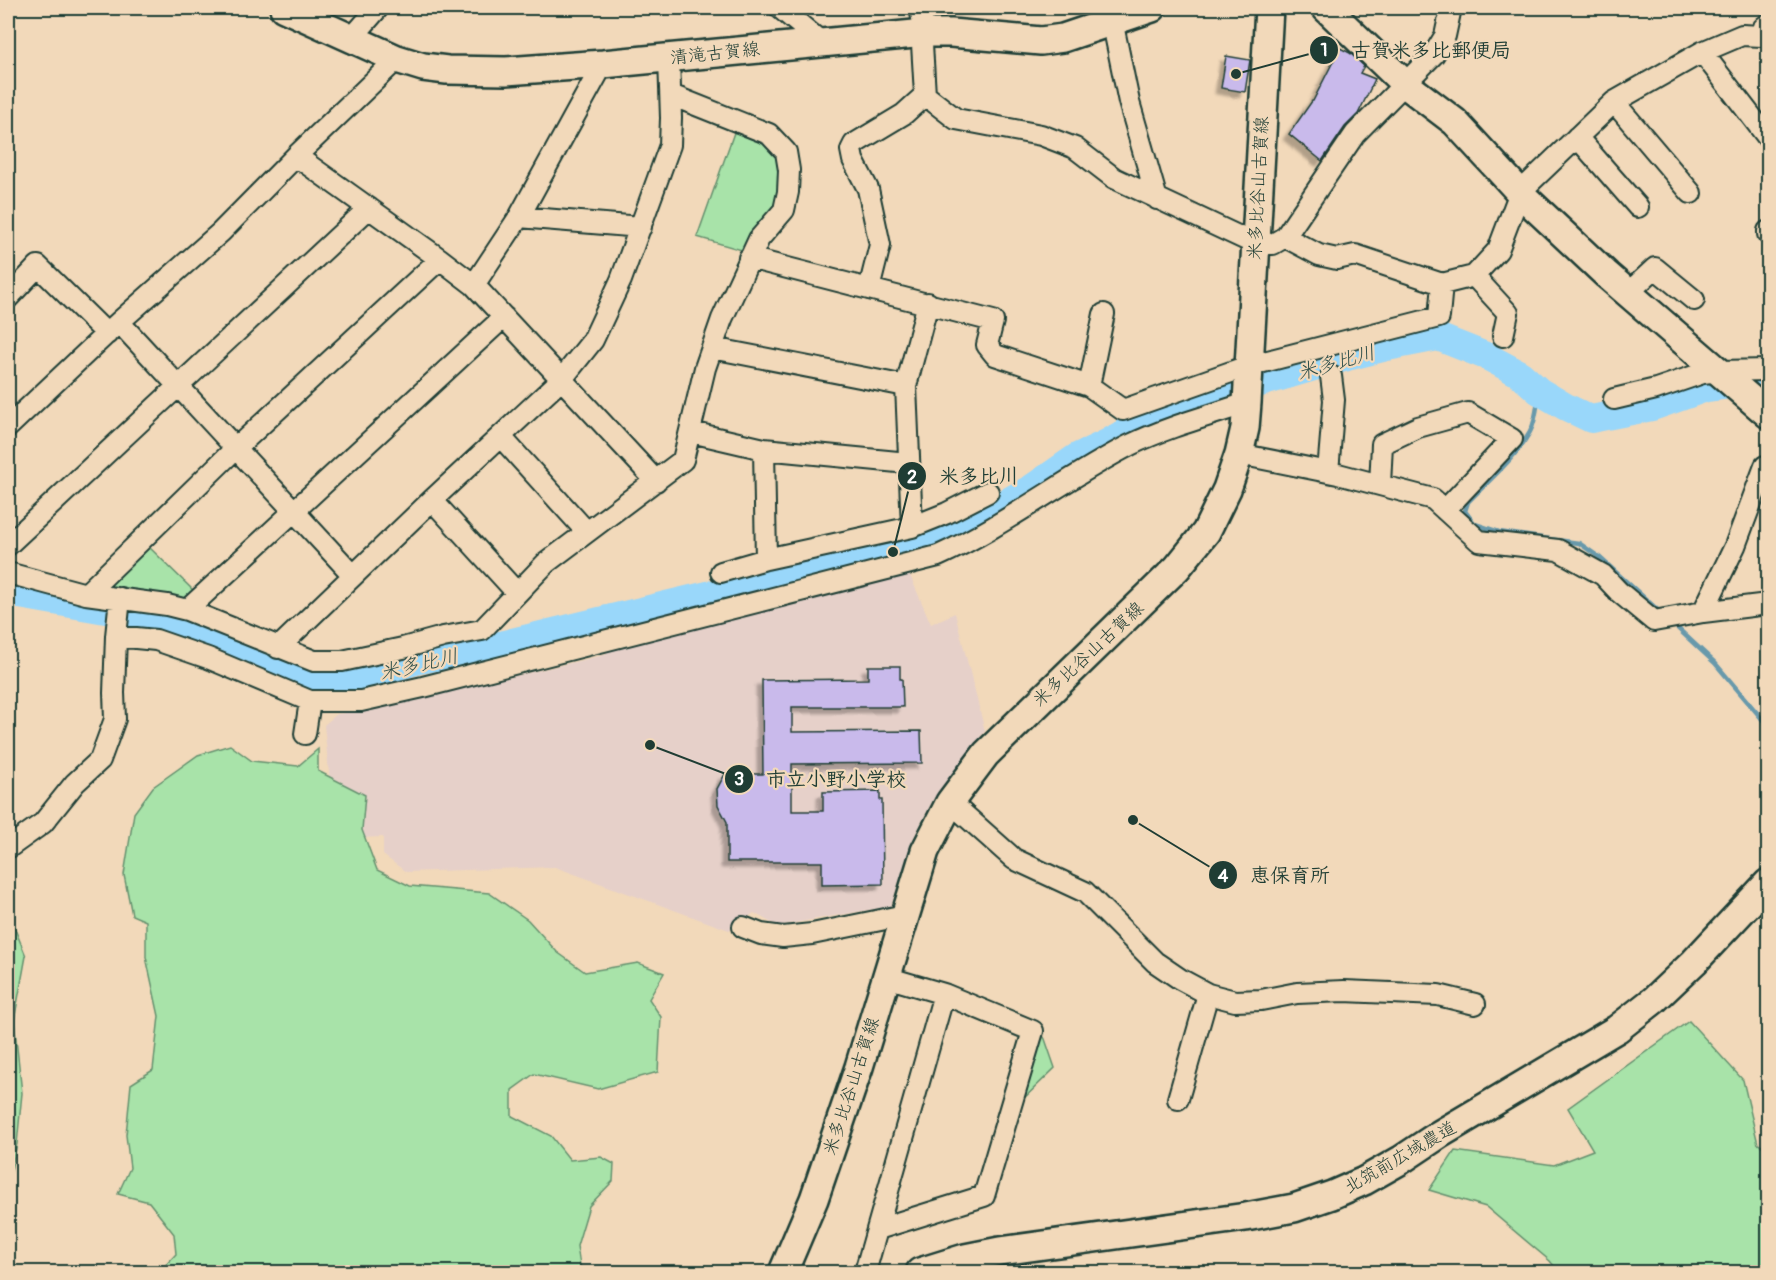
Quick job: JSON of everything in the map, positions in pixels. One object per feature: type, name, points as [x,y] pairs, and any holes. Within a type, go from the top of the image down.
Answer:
[{"type":"main road","name":"清滝古賀線","points":[[284,8],[397,59],[423,67],[506,71],[669,58],[821,42],[922,20],[951,33],[1041,40],[1063,38],[1152,8]]},
{"type":"main road","name":"米多比谷山古賀線","points":[[784,1271],[818,1188],[859,1067],[925,851],[950,802],[986,754],[1177,568],[1206,532],[1227,489],[1245,428],[1269,8]]},
{"type":"main road","points":[[1326,8],[1405,84],[1455,122],[1520,192],[1628,292],[1768,414]]},
{"type":"main road","name":"北筑前広域農道","points":[[920,1272],[965,1258],[1000,1251],[1246,1217],[1294,1208],[1354,1185],[1401,1160],[1440,1134],[1617,1029],[1654,1000],[1678,977],[1768,883]]},
{"type":"street","points":[[351,39],[378,8]]},
{"type":"street","points":[[780,8],[821,42]]},
{"type":"street","points":[[922,20],[925,95],[956,119],[1041,135],[1075,148],[1114,178],[1157,200],[1255,244],[1273,244],[1285,237],[1355,134],[1434,54],[1445,36],[1451,8]]},
{"type":"street","points":[[1112,20],[1129,102],[1157,200]]},
{"type":"street","points":[[1285,237],[1319,255],[1337,259],[1355,255],[1442,284],[1474,276],[1498,250],[1520,192],[1614,102],[1702,52],[1742,35],[1766,33]]},
{"type":"street","points":[[1702,52],[1768,138]]},
{"type":"street","points":[[278,648],[562,379],[593,340],[621,280],[670,145],[669,58]]},
{"type":"street","points":[[8,427],[113,328],[221,232],[397,59]]},
{"type":"street","points":[[474,285],[519,217],[603,64]]},
{"type":"street","points":[[8,573],[86,594],[167,605],[187,610],[314,661],[342,661],[482,630],[546,563],[683,460],[705,368],[722,319],[759,239],[784,210],[789,170],[786,152],[769,134],[671,95]]},
{"type":"street","points":[[868,289],[880,245],[867,189],[853,160],[851,150],[854,144],[904,114],[925,95]]},
{"type":"street","points":[[1614,102],[1691,193]]},
{"type":"street","points":[[1577,137],[1638,207]]},
{"type":"street","points":[[296,156],[474,285],[656,481]]},
{"type":"street","points":[[8,545],[369,208]]},
{"type":"street","points":[[519,217],[641,227]]},
{"type":"street","points":[[749,258],[993,321],[987,345],[995,355],[1089,386],[1123,410],[1248,369],[1439,317],[1442,284]]},
{"type":"street","points":[[86,594],[236,448],[440,259]]},
{"type":"street","points":[[8,298],[38,266],[178,385],[353,575]]},
{"type":"street","points":[[1628,292],[1655,268],[1694,300]]},
{"type":"street","points":[[1474,276],[1508,313],[1503,336]]},
{"type":"street","points":[[912,527],[906,386],[928,303]]},
{"type":"street","points":[[1089,386],[1104,314]]},
{"type":"street","points":[[187,610],[504,317]]},
{"type":"street","points":[[712,348],[906,386]]},
{"type":"street","points":[[1614,399],[1656,389],[1703,373],[1768,370]]},
{"type":"street","points":[[1328,472],[1334,400],[1331,376]]},
{"type":"street","points":[[116,636],[156,640],[208,658],[310,701],[361,700],[413,689],[938,555],[972,540],[1132,444],[1184,423],[1247,403]]},
{"type":"street","points":[[1380,485],[1382,444],[1418,427],[1468,413],[1512,439],[1445,510]]},
{"type":"street","points":[[691,432],[764,449],[908,463]]},
{"type":"street","points":[[501,437],[586,531]]},
{"type":"street","points":[[764,449],[766,559]]},
{"type":"street","points":[[1239,454],[1328,472],[1433,499],[1479,541],[1558,550],[1603,575],[1619,592],[1654,621],[1768,604]]},
{"type":"street","points":[[1703,612],[1735,546],[1765,466]]},
{"type":"street","points":[[721,572],[766,559],[912,527],[947,513],[988,492]]},
{"type":"street","points":[[432,500],[517,593]]},
{"type":"street","points":[[8,848],[43,823],[75,783],[100,760],[116,719],[114,693],[120,598]]},
{"type":"street","points":[[305,734],[310,701]]},
{"type":"street","points":[[950,802],[1014,859],[1085,892],[1155,962],[1208,994],[1235,1001],[1261,1000],[1297,993],[1344,991],[1438,995],[1475,1004]]},
{"type":"street","points":[[743,927],[761,934],[783,937],[812,934],[905,915]]},
{"type":"street","points":[[878,1229],[984,1196],[1033,1031],[944,994],[886,977]]},
{"type":"street","points":[[865,1272],[944,994]]},
{"type":"street","points":[[1178,1100],[1208,994]]},
{"type":"shaded area","points":[[909,573],[931,624],[955,613],[985,731],[933,800],[913,839],[891,906],[777,926],[754,913],[729,930],[555,867],[406,872],[383,855],[383,837],[336,839],[324,725],[337,714],[366,711],[604,655],[611,649]]},
{"type":"green space","points":[[736,127],[771,141],[781,157],[778,211],[745,251],[697,237]]},
{"type":"green space","points":[[146,544],[198,595],[188,603],[100,591]]},
{"type":"green space","points":[[230,745],[252,761],[298,766],[318,749],[318,771],[365,795],[362,830],[377,870],[410,886],[489,893],[528,920],[557,952],[585,972],[638,963],[664,973],[649,999],[661,1017],[658,1072],[598,1089],[534,1074],[512,1090],[512,1116],[551,1136],[570,1160],[601,1157],[614,1164],[613,1181],[589,1206],[577,1246],[581,1272],[159,1272],[176,1254],[174,1234],[149,1202],[118,1194],[130,1168],[126,1135],[131,1084],[153,1070],[159,1016],[146,957],[146,921],[132,915],[124,875],[134,813],[153,787],[198,755]]},
{"type":"green space","points":[[8,912],[26,956],[14,1021],[22,1093],[17,1144],[8,1183]]},
{"type":"green space","points":[[1689,1021],[1743,1080],[1758,1144],[1768,1149],[1768,1272],[1559,1272],[1550,1261],[1486,1207],[1429,1190],[1455,1151],[1554,1165],[1593,1150],[1568,1108]]},
{"type":"green space","points":[[1039,1029],[1055,1068],[1020,1102]]},
{"type":"building","points":[[1340,48],[1350,53],[1364,66],[1360,73],[1375,79],[1358,114],[1345,127],[1322,161],[1289,134],[1313,101]]},
{"type":"building","points":[[1226,56],[1250,60],[1245,92],[1221,88]]},
{"type":"building","points":[[868,666],[900,666],[903,707],[792,707],[792,732],[921,731],[922,763],[792,764],[792,811],[823,811],[823,792],[880,791],[883,884],[822,885],[822,862],[727,862],[727,822],[718,805],[717,789],[725,774],[763,774],[762,680],[868,679]]},
{"type":"waterway","name":"米多比川","points":[[8,593],[157,619],[238,647],[279,668],[322,677],[358,679],[419,660],[479,650],[893,552],[945,535],[986,514],[1032,488],[1077,457],[1129,430],[1220,395],[1387,347],[1438,337],[1486,356],[1520,374],[1539,391],[1591,419],[1652,407],[1706,388],[1768,380]]},
{"type":"waterway","points":[[1539,391],[1535,417],[1524,442],[1468,502],[1465,511],[1475,524],[1499,532],[1579,543],[1599,557],[1661,613]]},
{"type":"waterway","points":[[1672,623],[1715,663],[1768,726]]},
{"type":"place","name":"古賀米多比郵便局","points":[[1236,74]]},
{"type":"place","name":"米多比川","points":[[893,552]]},
{"type":"place","name":"市立小野小学校","points":[[650,745]]},
{"type":"place","name":"恵保育所","points":[[1133,820]]}]
